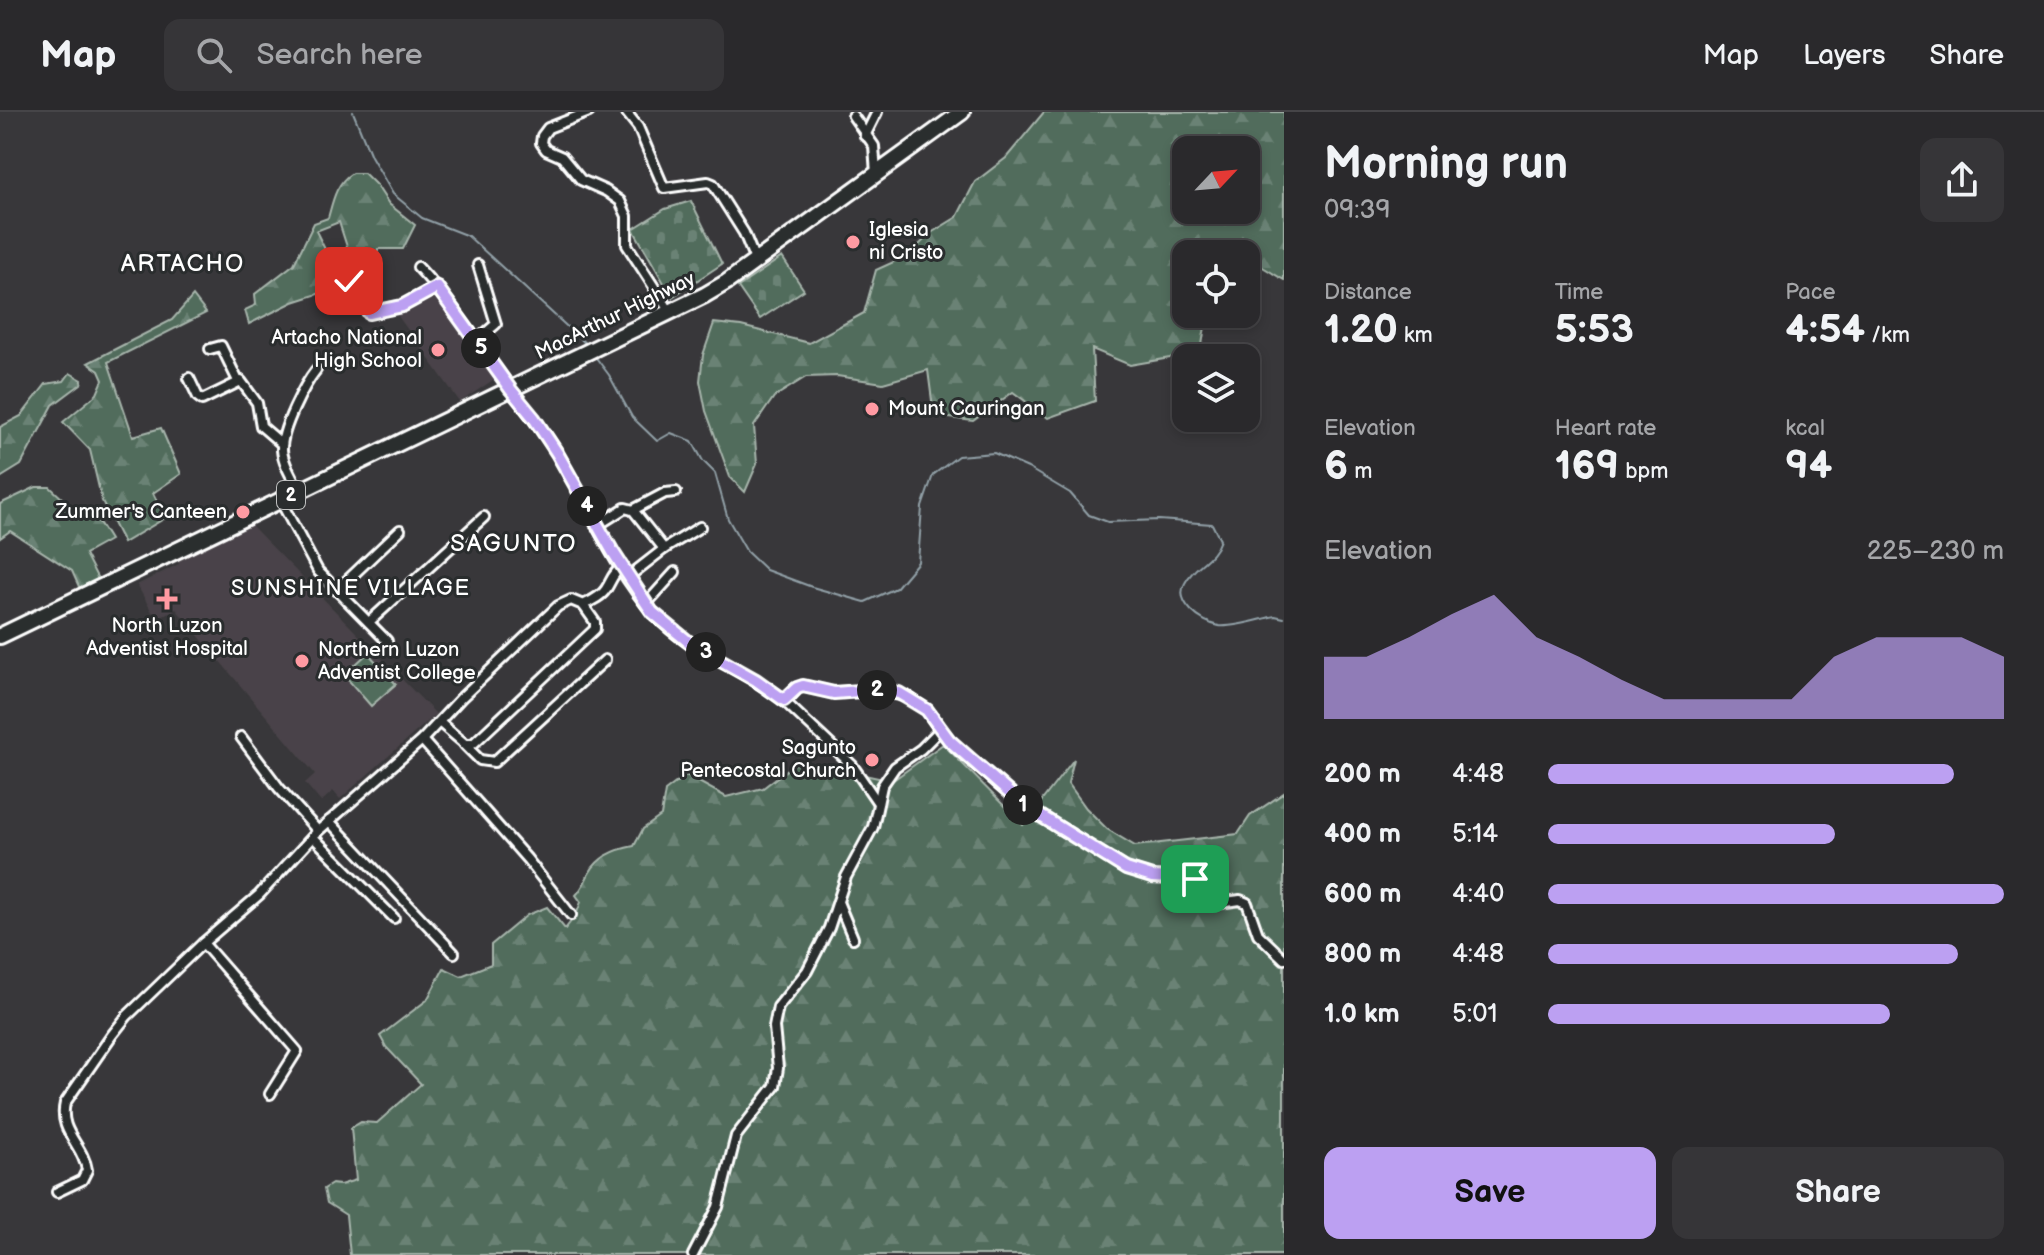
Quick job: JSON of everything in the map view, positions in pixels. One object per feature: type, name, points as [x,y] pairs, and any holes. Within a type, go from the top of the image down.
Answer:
[{"type":"highway","name":"MacArthur Highway","points":[[0,636],[716,288],[962,112]]},
{"type":"street","points":[[589,112],[548,128],[541,143],[546,150],[562,157],[581,180],[620,201],[627,216],[627,245],[670,312]]},
{"type":"street","points":[[628,112],[638,127],[664,188],[708,182],[713,184],[744,233],[755,260]]},
{"type":"street","points":[[865,136],[877,112]]},
{"type":"street","points":[[853,116],[874,146],[876,174]]},
{"type":"street","points":[[476,341],[496,324],[478,265]]},
{"type":"street","points":[[337,266],[369,313],[402,306],[437,287]]},
{"type":"street","points":[[418,267],[437,287],[534,418],[646,604],[660,620],[690,643],[756,680],[782,699],[852,765],[878,803]]},
{"type":"street","points":[[210,349],[221,346],[238,381],[246,386],[257,403],[261,426],[282,444]]},
{"type":"street","points":[[299,491],[284,457],[282,444],[297,400],[316,370]]},
{"type":"street","points":[[189,378],[202,400],[238,381]]},
{"type":"street","points":[[633,510],[665,493],[676,492]]},
{"type":"street","points":[[280,500],[315,566],[387,641]]},
{"type":"street","points":[[598,525],[625,508],[633,510],[664,549]]},
{"type":"street","points":[[369,622],[484,517]]},
{"type":"street","points":[[628,577],[681,536],[700,527]]},
{"type":"street","points":[[337,590],[400,530]]},
{"type":"street","points":[[583,605],[604,592],[613,573],[622,567]]},
{"type":"street","points":[[646,604],[675,572]]},
{"type":"street","points":[[57,1192],[82,1180],[87,1170],[82,1154],[66,1129],[63,1114],[68,1098],[127,1016],[203,943],[259,895],[329,821],[422,740],[461,698],[558,606],[571,600],[583,605],[595,622],[595,629],[473,744],[465,744]]},
{"type":"street","points":[[439,722],[480,760],[494,762],[605,660]]},
{"type":"street","points":[[782,699],[788,699],[797,688],[803,686],[834,693],[895,692],[927,710],[940,730],[960,751],[1019,802],[1126,869],[1152,877],[1195,879],[1202,884],[1213,904],[1243,901],[1250,906],[1258,934],[1284,959]]},
{"type":"street","points":[[693,1255],[718,1207],[736,1136],[775,1086],[778,1068],[774,1027],[778,1007],[807,971],[829,928],[852,864],[873,827],[882,786],[892,769],[921,749],[940,730]]},
{"type":"street","points":[[241,737],[316,834],[394,918]]},
{"type":"street","points":[[422,740],[527,859],[571,915]]},
{"type":"street","points":[[329,821],[454,953]]},
{"type":"street","points":[[838,901],[853,938]]},
{"type":"street","points":[[203,943],[297,1051],[270,1094]]},
{"type":"shaded area","points":[[433,291],[499,376],[460,402],[395,312]]},
{"type":"shaded area","name":"Northern Luzon Adventist College","points":[[250,524],[436,714],[340,799],[333,791],[321,802],[305,783],[315,774],[176,609],[161,616],[152,612],[137,585],[179,564],[177,560]]},
{"type":"green space","points":[[1044,112],[1284,112],[1284,280],[1260,266],[1260,240],[1172,240],[1172,328],[1205,328],[1202,344],[1172,344],[1172,357],[1130,365],[1092,349],[1095,401],[1048,418],[1013,392],[973,421],[934,416],[928,370],[883,383],[837,376],[806,377],[774,397],[754,426],[757,464],[745,492],[730,477],[706,411],[700,381],[703,355],[714,323],[741,326],[809,343],[864,313],[876,270],[909,255],[931,233],[957,217],[975,182],[1006,158]]},
{"type":"green space","points":[[352,173],[364,173],[389,204],[415,225],[403,249],[378,249],[377,279],[371,282],[348,250],[339,222],[316,231],[343,286],[293,302],[249,324],[245,310],[256,305],[255,294],[294,264],[314,223],[328,218],[339,187]]},
{"type":"green space","points":[[691,201],[722,264],[672,297],[633,229],[665,209]]},
{"type":"green space","points":[[782,257],[804,290],[760,319],[738,287]]},
{"type":"green space","points":[[193,296],[206,313],[108,362],[133,436],[161,428],[181,474],[153,493],[165,518],[123,543],[102,501],[90,450],[63,422],[97,394],[103,380],[99,371],[88,363],[172,320]]},
{"type":"green space","points":[[70,373],[82,380],[81,384],[53,405],[21,465],[0,478],[0,427],[21,416],[46,384],[64,381]]},
{"type":"green space","points":[[36,487],[50,487],[79,514],[92,511],[110,540],[85,554],[99,581],[80,589],[72,571],[10,531],[0,538],[0,504]]},
{"type":"green space","points":[[368,653],[396,684],[371,706],[344,675]]},
{"type":"green space","points":[[943,744],[1023,825],[1074,759],[1068,783],[1086,808],[1107,829],[1135,846],[1238,834],[1250,816],[1284,793],[1284,1255],[350,1255],[346,1215],[327,1203],[324,1189],[332,1184],[356,1180],[351,1128],[361,1122],[377,1123],[421,1084],[386,1047],[380,1036],[427,1000],[444,968],[461,976],[491,964],[491,945],[527,915],[547,907],[565,929],[581,902],[576,895],[594,866],[609,854],[634,846],[643,829],[661,816],[665,791],[686,775],[726,797],[763,788],[797,762],[813,771],[837,769],[892,781]]},
{"type":"waterway","points":[[353,112],[371,156],[393,194],[422,218],[468,236],[586,344]]},
{"type":"waterway","points":[[594,355],[632,417],[657,441],[671,433],[692,441],[703,461],[715,473],[728,519],[747,552],[766,570],[865,602],[896,588],[918,562],[922,507],[933,475],[958,456],[994,453],[1028,468],[1070,493],[1089,515],[1108,522],[1159,520],[1212,524],[1220,540],[1213,553],[1185,583],[1183,597],[1186,604],[1197,616],[1219,626],[1239,625],[1275,616],[1284,618]]},
{"type":"place","name":"Iglesia ni Cristo","points":[[853,242]]},
{"type":"place","name":"Artacho National High School","points":[[438,350]]},
{"type":"place","name":"Mount Cauringan","points":[[872,409]]},
{"type":"place","name":"Zummer's Canteen","points":[[243,512]]},
{"type":"place","name":"North Luzon Adventist Hospital","points":[[167,599]]},
{"type":"place","name":"Northern Luzon Adventist College","points":[[302,661]]},
{"type":"place","name":"Sagunto Pentecostal Church","points":[[872,760]]},
{"type":"district","name":"ARTACHO","points":[[183,263]]},
{"type":"district","name":"SAGUNTO","points":[[514,543]]},
{"type":"district","name":"SUNSHINE VILLAGE","points":[[351,588]]},
{"type":"route","points":[[349,281],[367,312],[377,314],[402,306],[437,287],[534,418],[646,604],[660,620],[690,643],[756,680],[784,700],[803,686],[834,693],[879,690],[908,697],[927,710],[945,737],[1023,805],[1126,869],[1152,877],[1195,879]]}]
